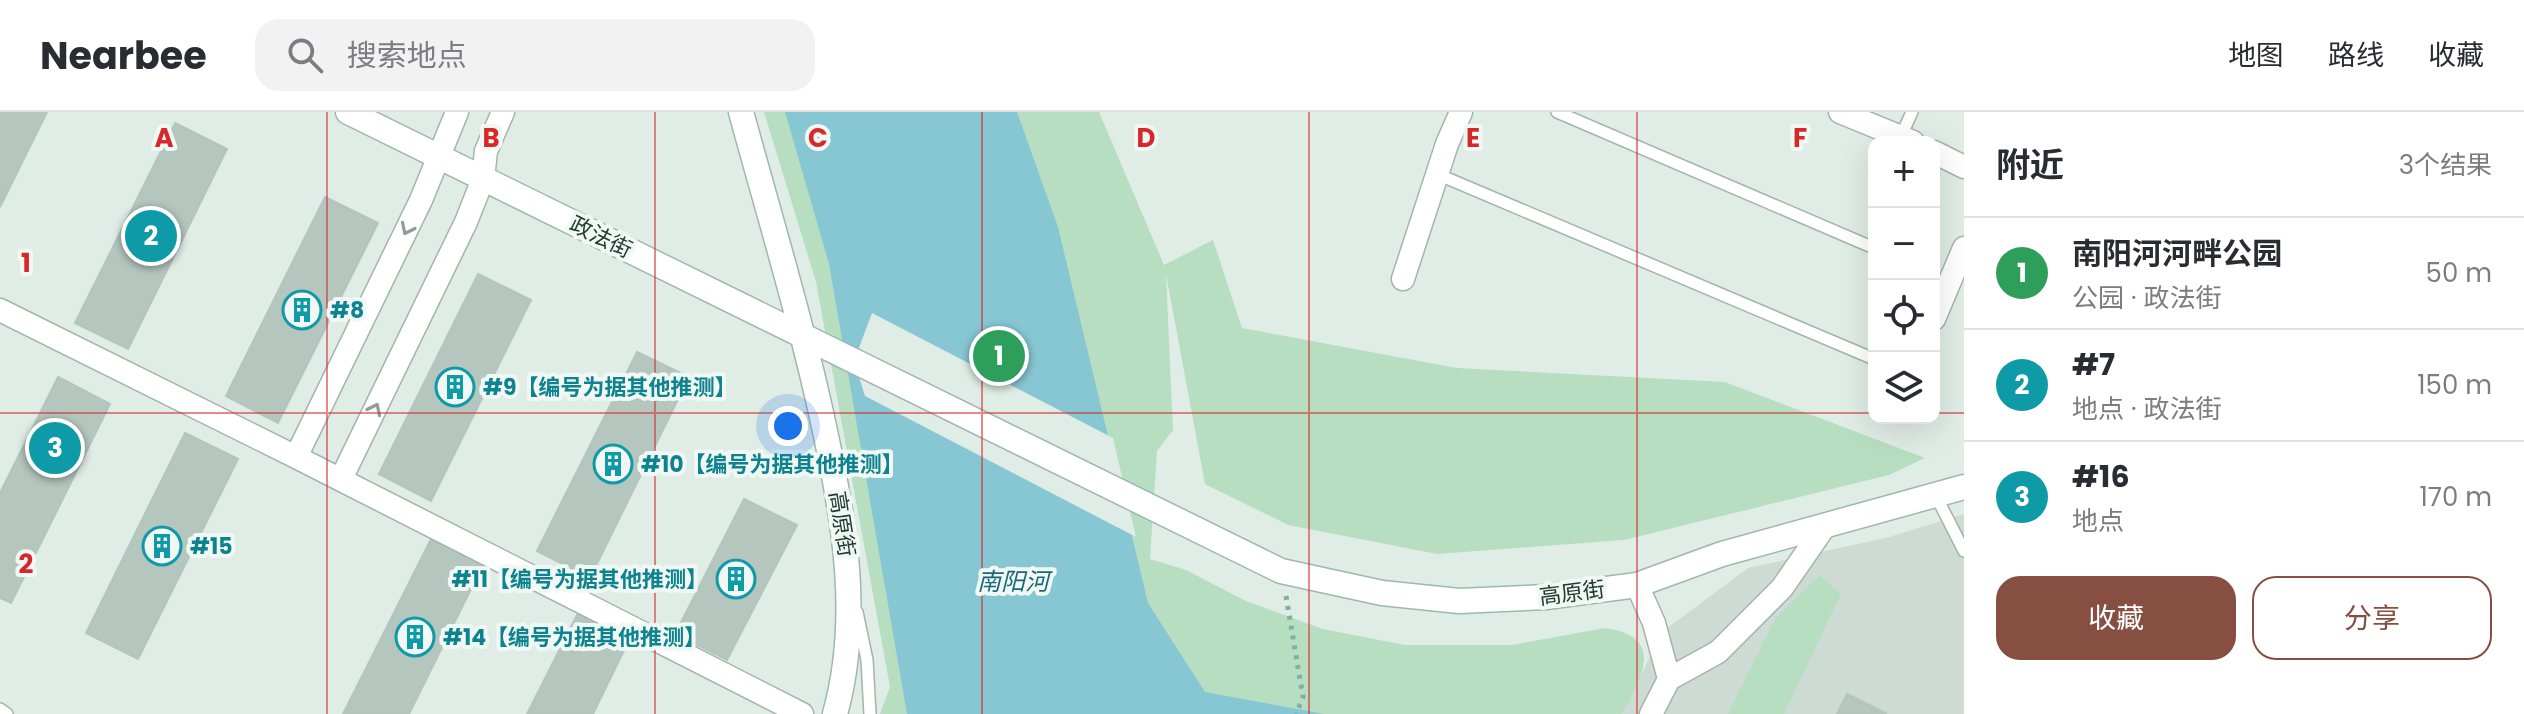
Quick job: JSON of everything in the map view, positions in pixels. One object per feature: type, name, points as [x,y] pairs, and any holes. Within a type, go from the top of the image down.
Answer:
[{"type":"street","name":"政法街","points":[[348,112],[1180,522]]},
{"type":"street","points":[[296,457],[439,158],[457,112]]},
{"type":"street","points":[[341,479],[466,222],[483,179],[486,151],[503,112]]},
{"type":"street","name":"高原街","points":[[741,112],[803,336],[833,471],[849,572],[849,643],[835,714]]},
{"type":"street","points":[[1403,279],[1461,112]]},
{"type":"street","points":[[1840,112],[1900,136]]},
{"type":"street","points":[[1940,155],[1964,167]]},
{"type":"street","points":[[1940,298],[1946,278],[1964,248]]},
{"type":"street","points":[[0,310],[341,479],[802,714]]},
{"type":"street","name":"高原街","points":[[1180,522],[1281,571],[1382,593],[1459,601],[1546,597],[1637,585],[1722,554],[1964,487]]},
{"type":"street","points":[[1651,714],[1669,679],[1718,652],[1782,588],[1825,526]]},
{"type":"street","points":[[1637,585],[1654,623],[1669,679]]},
{"type":"lane","points":[[1557,112],[1868,245]]},
{"type":"lane","points":[[1908,136],[1912,112]]},
{"type":"lane","points":[[1437,174],[1868,356]]},
{"type":"lane","points":[[1936,496],[1964,551]]},
{"type":"lane","points":[[849,572],[867,660],[870,714]]},
{"type":"lane","points":[[0,709],[7,714]]},
{"type":"path","points":[[1281,571],[1303,697],[1296,714]]},
{"type":"shaded area","points":[[1964,514],[1964,714],[1622,714],[1662,632],[1748,568],[1889,537]]},
{"type":"green space","points":[[764,112],[1099,112],[1164,265],[1213,240],[1242,328],[1457,368],[1725,382],[1925,458],[1889,475],[1624,540],[1437,554],[1288,525],[1205,484],[1166,274],[1173,430],[1157,451],[1150,559],[1186,570],[1246,601],[1323,629],[1405,645],[1512,645],[1605,628],[1624,633],[1636,640],[1643,650],[1644,661],[1636,687],[1622,714],[880,714],[890,687],[816,282]]},
{"type":"green space","points":[[1819,575],[1841,594],[1784,714],[1728,714],[1775,619]]},
{"type":"water","name":"南阳河","points":[[785,112],[1017,112],[1058,227],[1148,603],[1205,692],[1325,714],[907,714],[829,264]]},
{"type":"pier","points":[[872,313],[1113,438],[1136,537],[865,396],[854,361]]},
{"type":"building","points":[[0,112],[47,112],[0,207]]},
{"type":"building","points":[[175,123],[227,149],[128,349],[75,323]]},
{"type":"building","name":"#8","points":[[325,197],[378,223],[278,423],[226,396]]},
{"type":"building","name":"#9【编号为据其他推测】","points":[[478,274],[531,300],[431,501],[379,474]]},
{"type":"building","name":"#10【编号为据其他推测】","points":[[637,352],[689,377],[590,578],[537,551]]},
{"type":"building","points":[[58,377],[110,404],[11,603],[0,598],[0,493]]},
{"type":"building","name":"#15","points":[[185,433],[238,459],[138,659],[86,633]]},
{"type":"building","name":"#11【编号为据其他推测】","points":[[744,499],[797,525],[727,660],[675,634]]},
{"type":"building","name":"#14【编号为据其他推测】","points":[[434,533],[486,559],[409,714],[343,714]]},
{"type":"building","points":[[579,611],[631,636],[593,714],[527,714]]},
{"type":"building","points":[[1847,694],[1887,714],[1837,714]]},
{"type":"place","name":"#7","points":[[151,236]]},
{"type":"place","name":"#8","points":[[302,310]]},
{"type":"place","name":"南阳河河畔公园","points":[[999,356]]},
{"type":"place","name":"#9【编号为据其他推测】","points":[[455,387]]},
{"type":"place","name":"#16","points":[[55,448]]},
{"type":"place","name":"#10【编号为据其他推测】","points":[[613,464]]},
{"type":"place","name":"#15","points":[[162,546]]},
{"type":"place","name":"#11【编号为据其他推测】","points":[[736,579]]},
{"type":"place","name":"#14【编号为据其他推测】","points":[[415,637]]}]
